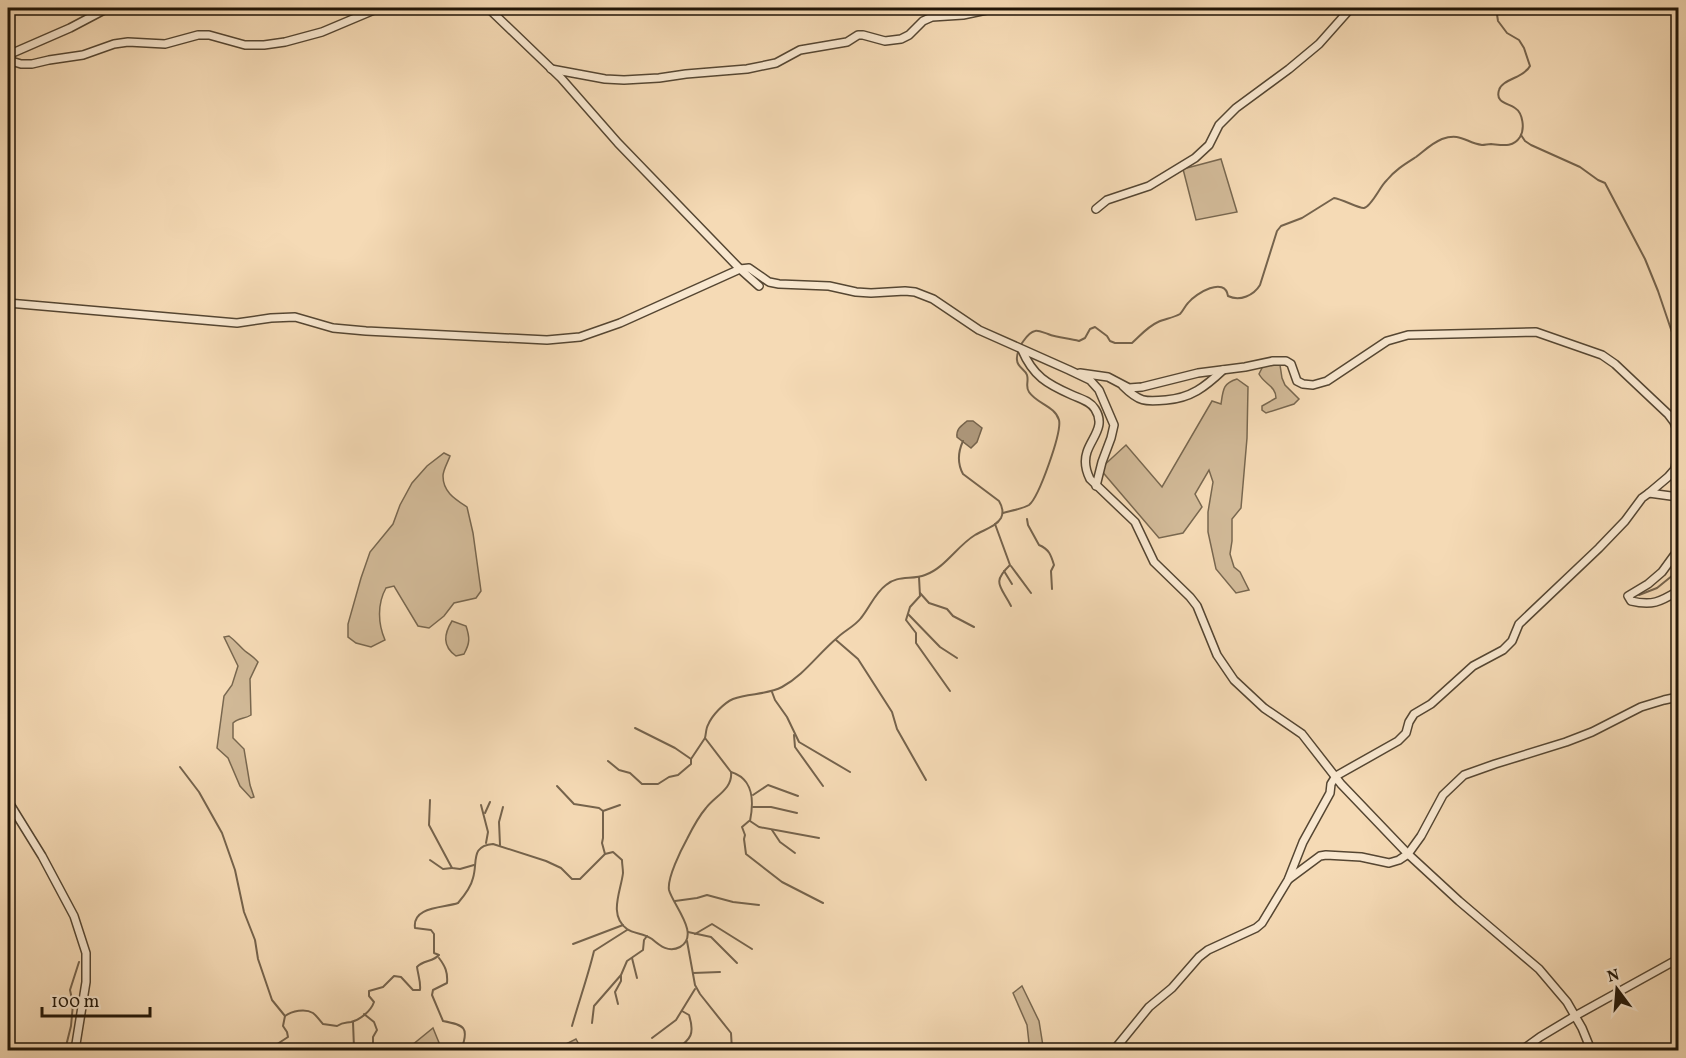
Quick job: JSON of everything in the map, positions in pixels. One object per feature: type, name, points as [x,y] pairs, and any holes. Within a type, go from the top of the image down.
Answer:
[{"type":"street","points":[[8,55],[70,28],[108,8]]},
{"type":"street","points":[[8,60],[21,64],[32,64],[83,55],[114,44],[128,42],[165,44],[198,34],[245,45],[264,45],[322,32],[379,8]]},
{"type":"street","points":[[488,8],[551,69],[618,143],[759,286]]},
{"type":"street","points":[[551,69],[605,80],[659,78],[747,69],[776,63],[800,50],[847,42],[858,35],[885,41],[901,39],[909,35],[923,21],[932,17],[963,15],[996,8]]},
{"type":"street","points":[[1096,208],[1107,200],[1149,186],[1196,158],[1209,145],[1220,125],[1236,108],[1319,44],[1351,8]]},
{"type":"street","points":[[8,303],[237,322],[295,317],[333,328],[547,340],[580,337],[621,323],[740,269],[749,268],[769,282],[778,284],[829,286],[871,293],[915,292],[933,299],[979,330],[1090,380],[1099,390],[1114,425],[1096,486]]},
{"type":"street","points":[[1123,386],[1142,387],[1198,373],[1273,361],[1286,361],[1291,364],[1297,381],[1313,385],[1327,381],[1388,341],[1408,335],[1536,332],[1602,355],[1615,364],[1668,414],[1678,433]]},
{"type":"street","points":[[1022,350],[1028,364],[1039,376],[1088,402],[1097,412],[1099,428],[1085,459],[1086,471],[1090,479],[1135,522],[1154,562],[1197,606],[1217,656],[1234,680],[1264,708],[1302,734],[1335,777],[1408,854],[1539,969],[1567,1002],[1591,1050]]},
{"type":"street","points":[[1075,373],[1108,377],[1130,393],[1148,402],[1180,399],[1210,383],[1223,370]]},
{"type":"street","points":[[1678,451],[1675,469],[1678,484]]},
{"type":"street","points":[[1114,1050],[1149,1007],[1172,988],[1199,957],[1262,923],[1288,880],[1302,842],[1330,793],[1330,784],[1335,777],[1398,741],[1406,733],[1414,714],[1431,704],[1473,666],[1503,650],[1512,641],[1519,624],[1599,548],[1625,521],[1642,498],[1675,469]]},
{"type":"street","points":[[1649,493],[1678,496]]},
{"type":"street","points":[[1678,550],[1662,572],[1628,596],[1631,601],[1650,604],[1661,602],[1678,591]]},
{"type":"street","points":[[1288,880],[1320,856],[1362,857],[1389,863],[1399,860],[1408,854],[1421,836],[1443,795],[1464,775],[1566,742],[1592,732],[1641,707],[1678,697]]},
{"type":"street","points":[[8,801],[42,856],[74,916],[86,953],[87,982],[76,1044],[72,1050]]},
{"type":"street","points":[[1522,1050],[1575,1016],[1678,959]]},
{"type":"shaded area","points":[[1221,159],[1237,212],[1196,220],[1183,169]]},
{"type":"shaded area","points":[[1280,365],[1285,385],[1299,399],[1294,404],[1266,413],[1262,410],[1262,406],[1276,398],[1272,388],[1259,374],[1263,366]]},
{"type":"shaded area","points":[[1237,379],[1248,387],[1247,438],[1241,508],[1232,519],[1230,554],[1234,567],[1240,572],[1249,590],[1236,593],[1216,569],[1208,532],[1208,512],[1213,482],[1209,470],[1195,494],[1202,507],[1183,533],[1159,538],[1100,469],[1126,445],[1162,487],[1212,401],[1221,404],[1224,388]]},
{"type":"shaded area","points":[[967,421],[973,421],[982,428],[977,442],[971,448],[957,437],[958,430]]},
{"type":"shaded area","points":[[444,453],[450,456],[443,474],[445,486],[450,494],[467,507],[481,591],[476,598],[454,603],[444,616],[429,628],[418,626],[394,586],[386,588],[381,601],[380,614],[385,640],[371,647],[356,643],[348,637],[348,624],[370,552],[393,524],[412,483],[427,466]]},
{"type":"shaded area","points":[[452,621],[466,626],[469,637],[464,654],[456,656],[446,644],[447,631]]},
{"type":"shaded area","points":[[229,636],[258,662],[250,679],[251,715],[233,723],[233,738],[244,749],[254,797],[251,798],[240,786],[228,758],[217,748],[224,696],[232,685],[238,666],[224,637]]},
{"type":"shaded area","points":[[1022,986],[1039,1021],[1043,1046],[1049,1050],[1022,1049],[1029,1043],[1027,1025],[1013,993]]},
{"type":"shaded area","points":[[433,1028],[442,1050],[406,1050]]},
{"type":"shaded area","points":[[576,1039],[582,1050],[554,1050]]},
{"type":"waterway","points":[[1003,513],[1020,509],[1029,505],[1033,500],[1049,464],[1059,427],[1059,420],[1054,411],[1029,392],[1027,375],[1017,362],[1019,349],[1031,333],[1038,331],[1079,341],[1095,327],[1110,341],[1132,343],[1154,324],[1180,314],[1192,299],[1210,288],[1222,287],[1228,296],[1233,298],[1242,298],[1254,292],[1260,285],[1277,231],[1281,226],[1302,218],[1334,198],[1364,208],[1373,200],[1393,173],[1438,141],[1449,137],[1459,137],[1476,144],[1503,145],[1514,143],[1520,137],[1522,121],[1518,110],[1500,100],[1498,94],[1504,83],[1523,73],[1530,66],[1519,40],[1507,33],[1498,21],[1496,8]]},
{"type":"waterway","points":[[1521,135],[1531,145],[1580,167],[1605,183],[1645,259],[1678,350]]},
{"type":"waterway","points":[[1674,341],[1673,354],[1678,376]]},
{"type":"waterway","points":[[268,1050],[288,1037],[283,1026],[285,1016],[291,1013],[302,1010],[310,1011],[323,1024],[337,1026],[365,1015],[374,1002],[369,996],[369,991],[383,987],[394,976],[401,977],[413,990],[420,990],[417,967],[439,955],[434,953],[434,934],[431,930],[415,928],[415,921],[418,916],[430,909],[458,903],[472,881],[478,851],[486,845],[493,844],[546,861],[561,868],[572,879],[580,879],[605,854],[613,852],[622,860],[623,873],[617,902],[618,917],[621,923],[630,931],[649,937],[665,948],[676,949],[686,942],[687,928],[669,890],[672,871],[703,811],[726,788],[731,778],[731,772],[705,738],[710,721],[726,703],[733,699],[770,691],[790,682],[840,635],[859,621],[886,585],[895,580],[932,572],[975,535],[999,521],[1002,516],[999,501],[963,474],[961,470],[959,458],[963,441]]},
{"type":"waterway","points":[[1027,519],[1039,545],[1047,550],[1052,558],[1054,565],[1051,571],[1052,589]]},
{"type":"waterway","points":[[995,524],[1010,565],[999,581],[1011,606]]},
{"type":"waterway","points":[[1011,566],[1031,593]]},
{"type":"waterway","points":[[1004,571],[1012,584]]},
{"type":"waterway","points":[[1639,595],[1657,588],[1678,571]]},
{"type":"waterway","points":[[919,577],[920,596],[910,607],[906,620],[916,633],[916,643],[950,691]]},
{"type":"waterway","points":[[920,593],[929,603],[947,609],[953,616],[974,627]]},
{"type":"waterway","points":[[908,614],[940,647],[957,658]]},
{"type":"waterway","points":[[836,640],[858,659],[892,712],[897,729],[926,780]]},
{"type":"waterway","points":[[772,692],[799,742],[850,772]]},
{"type":"waterway","points":[[635,728],[675,748],[691,759],[705,738]]},
{"type":"waterway","points":[[794,735],[795,747],[823,786]]},
{"type":"waterway","points":[[608,761],[619,770],[630,773],[642,784],[658,784],[669,777],[678,775],[691,764],[691,759]]},
{"type":"waterway","points":[[180,767],[199,792],[222,833],[235,870],[244,912],[255,940],[258,959],[272,1000],[285,1016]]},
{"type":"waterway","points":[[731,772],[739,775],[751,792],[750,821],[759,827],[819,838]]},
{"type":"waterway","points":[[753,795],[768,785],[798,796]]},
{"type":"waterway","points":[[557,786],[574,804],[599,808],[603,811],[602,843],[605,854]]},
{"type":"waterway","points":[[430,800],[429,825],[452,868],[460,869],[474,865]]},
{"type":"waterway","points":[[485,813],[490,802]]},
{"type":"waterway","points":[[481,805],[488,832],[486,843]]},
{"type":"waterway","points":[[603,811],[620,805]]},
{"type":"waterway","points":[[500,845],[499,822],[503,807]]},
{"type":"waterway","points":[[753,807],[771,807],[797,813]]},
{"type":"waterway","points":[[749,821],[742,827],[746,854],[782,882],[823,903]]},
{"type":"waterway","points":[[772,830],[780,842],[795,853]]},
{"type":"waterway","points":[[430,860],[443,869],[452,868]]},
{"type":"waterway","points":[[675,901],[707,895],[733,902],[759,905]]},
{"type":"waterway","points":[[695,934],[712,924],[752,949]]},
{"type":"waterway","points":[[573,944],[623,925]]},
{"type":"waterway","points":[[572,1026],[594,951],[627,930]]},
{"type":"waterway","points":[[688,932],[711,937],[737,963]]},
{"type":"waterway","points":[[592,1023],[594,1006],[621,975],[627,961],[643,950],[647,936]]},
{"type":"waterway","points":[[687,941],[695,985],[731,1033],[732,1050]]},
{"type":"waterway","points":[[439,958],[446,969],[447,983],[433,990],[432,995],[443,1021],[463,1028],[465,1036],[461,1050]]},
{"type":"waterway","points":[[632,958],[637,978]]},
{"type":"waterway","points":[[65,1050],[73,1004],[70,990],[79,962]]},
{"type":"waterway","points":[[693,973],[720,972]]},
{"type":"waterway","points":[[618,1004],[615,992],[621,976]]},
{"type":"waterway","points":[[652,1038],[676,1020],[695,989]]},
{"type":"waterway","points":[[676,1050],[688,1039],[692,1027],[689,1015],[682,1011]]},
{"type":"waterway","points":[[364,1014],[374,1022],[377,1030],[373,1037],[373,1048]]},
{"type":"waterway","points":[[353,1022],[354,1048]]},
{"type":"waterway","points":[[9,1050],[35,1045],[50,1050]]}]
